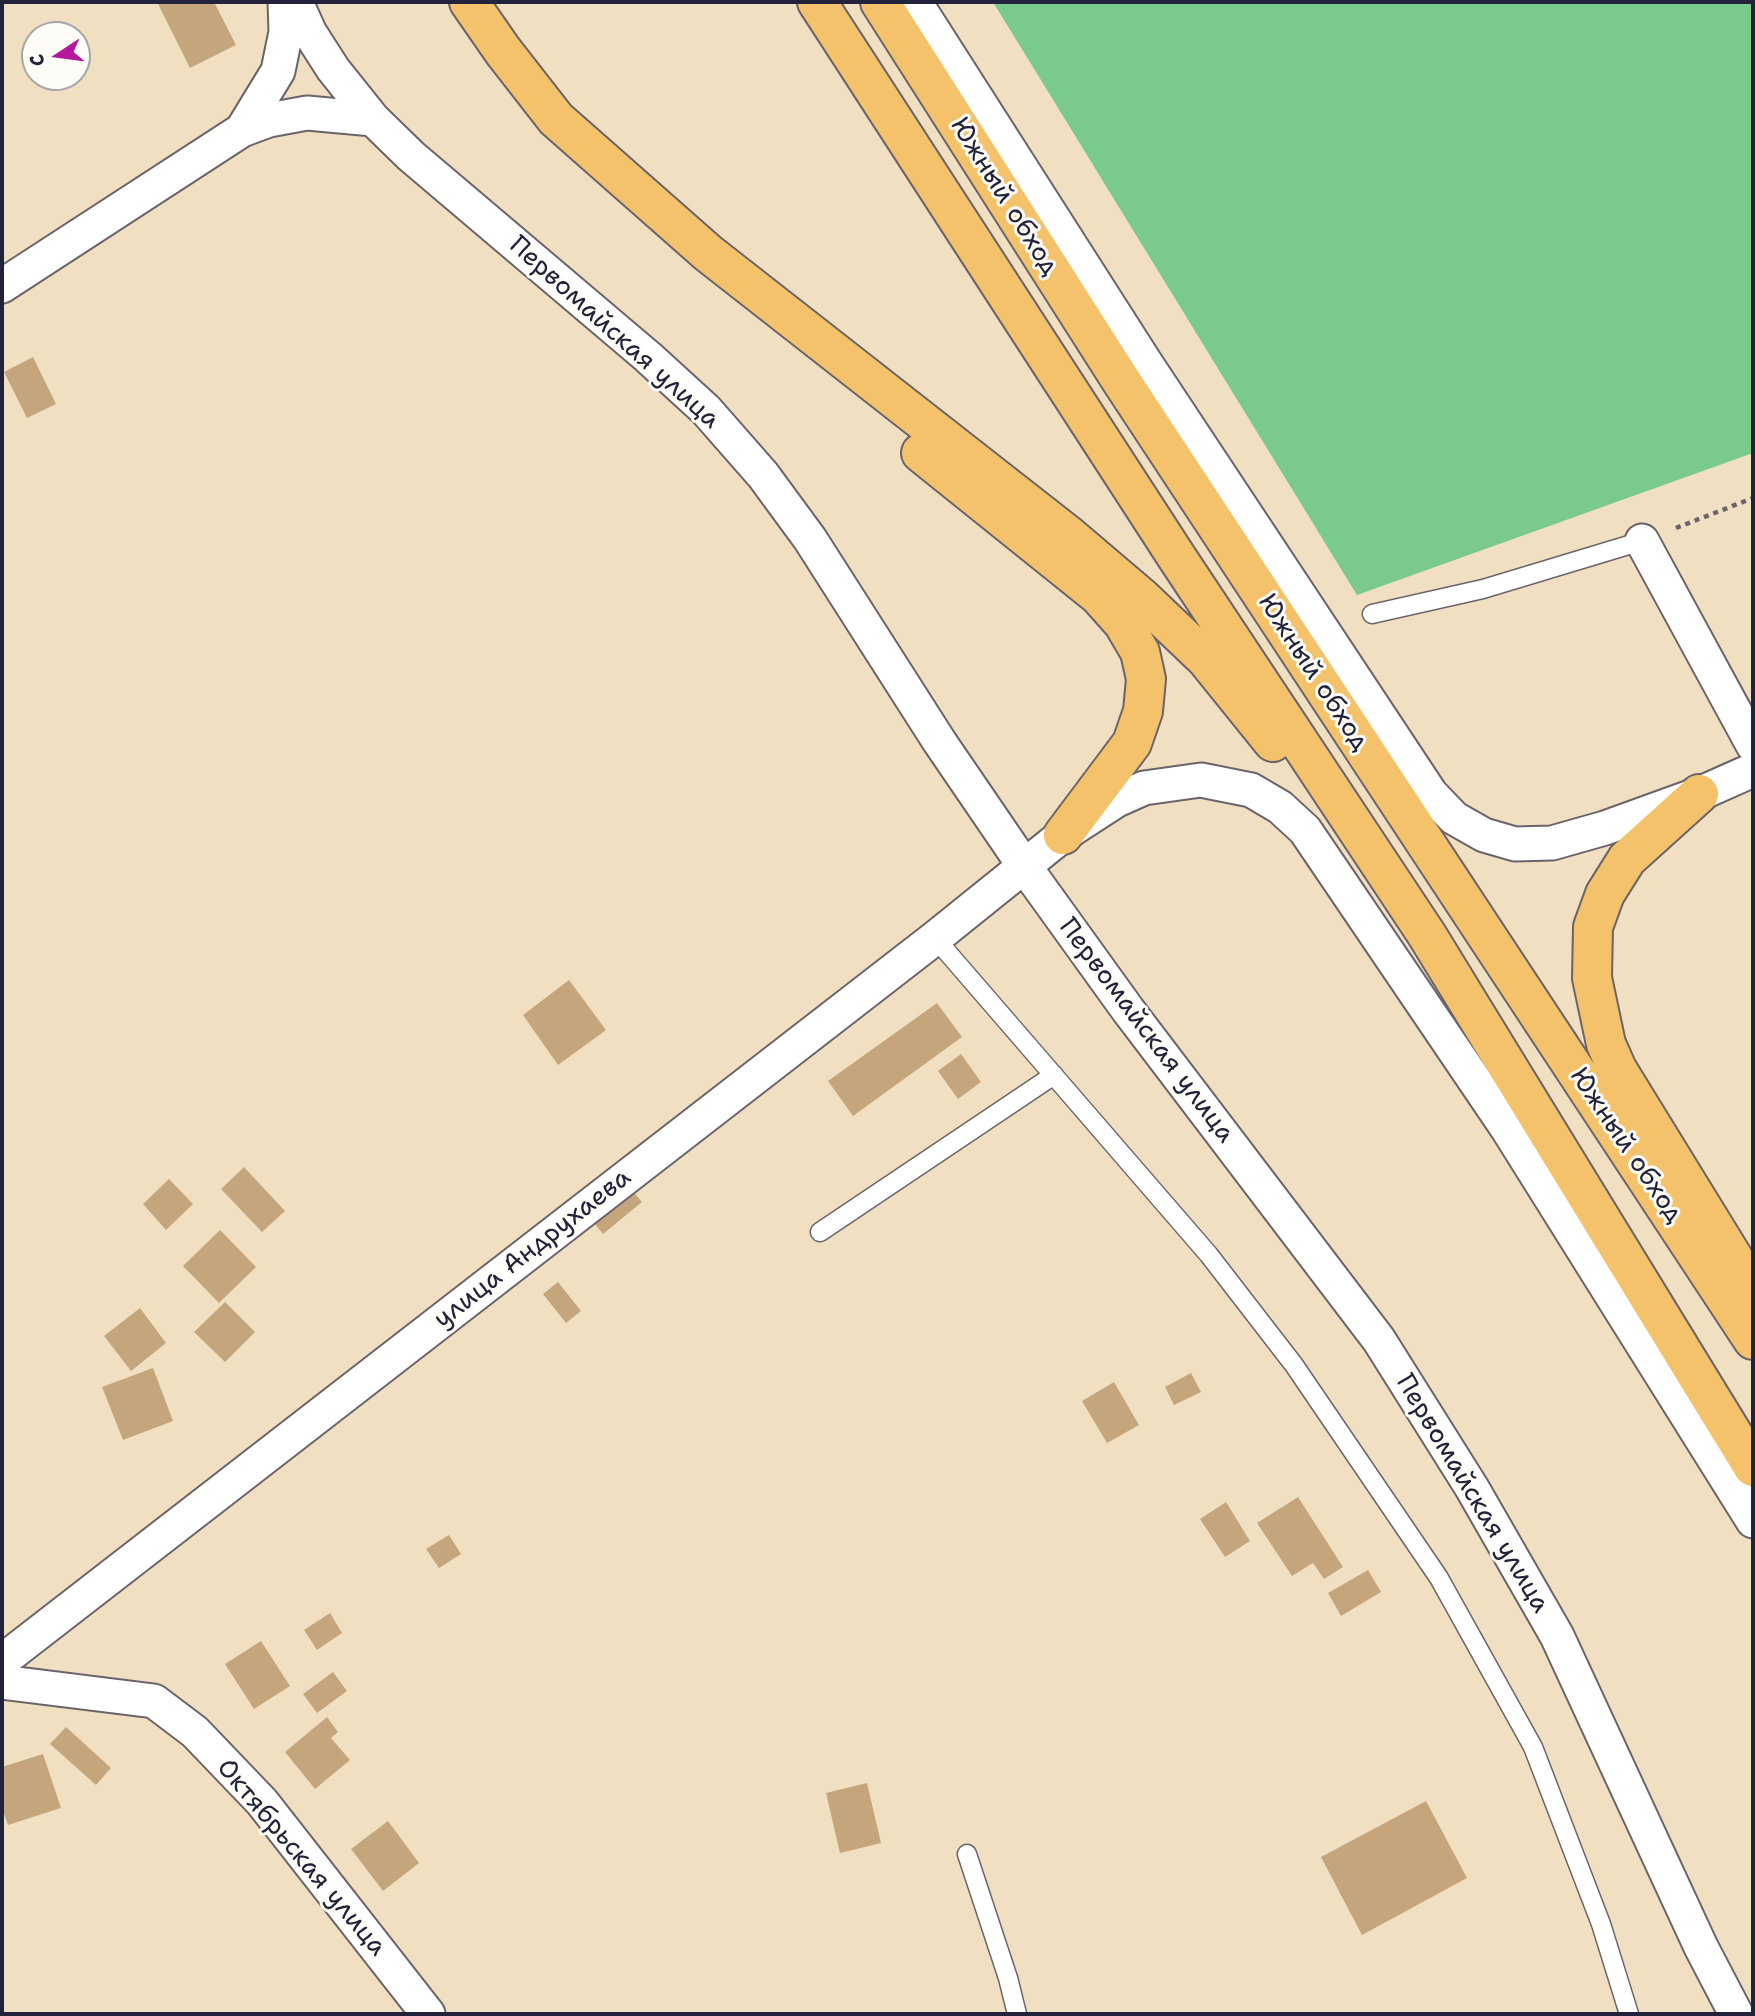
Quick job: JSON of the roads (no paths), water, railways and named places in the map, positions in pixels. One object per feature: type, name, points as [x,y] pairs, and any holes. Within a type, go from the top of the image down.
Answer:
[{"type":"highway","points":[[469,2],[556,119],[628,200],[712,279],[832,381],[1099,596],[1123,623],[1140,652],[1146,679],[1143,711],[1132,743],[1063,835]]},
{"type":"highway","points":[[817,2],[1427,935],[1753,1467]]},
{"type":"highway","name":"Южный обход","points":[[880,2],[1122,382],[1753,1340]]},
{"type":"highway","points":[[556,119],[708,253],[1068,535],[1142,598],[1206,659],[1261,725],[1555,1145]]},
{"type":"highway","points":[[1699,794],[1627,859],[1605,894],[1593,927],[1592,978],[1606,1044],[1617,1069],[1753,1290]]},
{"type":"street","points":[[242,130],[278,71],[286,32],[285,2]]},
{"type":"street","name":"Первомайская улица","points":[[296,2],[310,33],[333,69],[373,119],[411,156],[648,357],[706,410],[763,475],[810,539],[1025,867],[1128,1010],[1379,1340],[1472,1488],[1557,1636],[1701,1947],[1735,2014]]},
{"type":"street","points":[[915,2],[1145,362],[1431,793],[1454,818],[1484,835],[1515,844],[1552,843],[1605,828],[1699,794],[1753,770]]},
{"type":"street","points":[[2,286],[242,130],[277,117],[307,113],[373,119]]},
{"type":"street","points":[[1643,541],[1753,746]]},
{"type":"street","name":"улица Андрухаева","points":[[5,1650],[935,938],[1063,835],[1117,800],[1143,788],[1200,780],[1251,790],[1280,807],[1305,830],[1507,1128],[1753,1521]]},
{"type":"street","name":"Октябрьская улица","points":[[2,1682],[154,1701],[195,1732],[262,1802],[428,2014]]},
{"type":"lane","points":[[1372,614],[1483,589],[1643,541]]},
{"type":"lane","points":[[935,938],[1209,1255],[1294,1365],[1439,1578],[1533,1747],[1601,1924],[1629,2014]]},
{"type":"lane","points":[[820,1232],[1054,1075]]},
{"type":"lane","points":[[967,1854],[1017,2014]]}]
